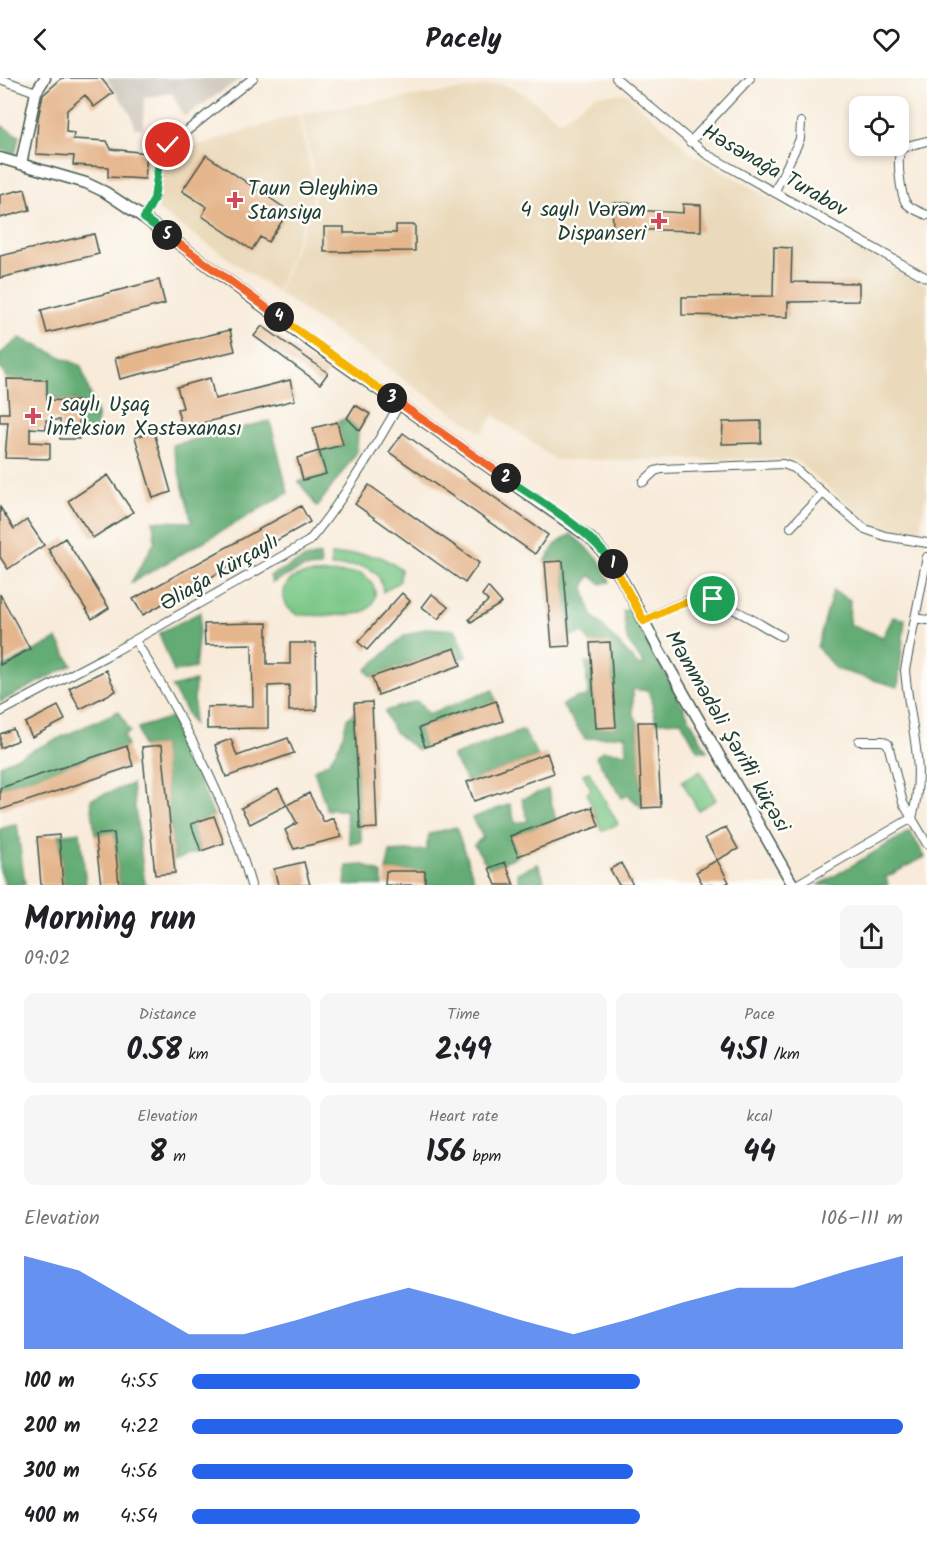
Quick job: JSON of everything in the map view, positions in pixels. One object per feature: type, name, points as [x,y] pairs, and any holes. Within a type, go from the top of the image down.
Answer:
[{"type":"street","points":[[21,164],[36,92],[45,78]]},
{"type":"street","points":[[144,218],[154,199],[160,155],[163,150],[253,78]]},
{"type":"street","name":"Həsənağa Turabov","points":[[616,78],[706,154],[927,278]]},
{"type":"street","points":[[690,142],[750,78]]},
{"type":"street","points":[[0,79],[36,92]]},
{"type":"street","points":[[775,192],[800,139],[801,122]]},
{"type":"street","points":[[927,141],[904,148],[898,159],[904,199],[907,204],[927,215]]},
{"type":"street","name":"Məmmədəli Şərifli küçəsi","points":[[0,158],[86,183],[105,192],[144,218],[315,345],[590,538],[604,551],[614,566],[794,885]]},
{"type":"street","name":"Əliağa Kürçaylı","points":[[0,712],[135,640],[309,541],[326,521],[400,403]]},
{"type":"street","points":[[643,482],[655,471],[662,469],[783,464],[794,468],[865,529],[885,536],[927,543]]},
{"type":"street","points":[[791,527],[823,493]]},
{"type":"street","points":[[794,885],[912,818],[921,803],[926,769],[905,670],[927,556]]},
{"type":"street","points":[[644,621],[696,598],[713,599],[781,636]]},
{"type":"street","points":[[915,618],[927,620]]},
{"type":"street","points":[[135,640],[162,684],[218,796],[251,885]]},
{"type":"street","points":[[859,741],[883,741],[888,744],[903,803],[927,844]]},
{"type":"shaded area","points":[[106,78],[242,78],[184,117],[172,93],[144,98],[143,128],[135,128],[131,114]]},
{"type":"shaded area","points":[[502,84],[521,92],[560,121],[595,95],[626,93],[694,155],[927,286],[927,493],[919,533],[874,527],[797,461],[787,459],[556,460],[494,415],[482,433],[278,293],[318,191],[301,113]]},
{"type":"shaded area","name":"Taun Əleyhinə Stansiya","points":[[299,114],[315,191],[277,292],[158,210],[162,160],[167,155]]},
{"type":"green space","points":[[0,125],[19,136],[15,154],[0,149]]},
{"type":"green space","points":[[20,338],[81,366],[97,415],[96,432],[79,430],[79,401],[59,400],[47,396],[43,380],[7,379],[0,367],[0,354]]},
{"type":"green space","points":[[347,418],[358,429],[357,452],[317,507],[299,482],[325,474],[319,451],[343,445],[337,422]]},
{"type":"green space","points":[[270,421],[288,493],[131,583],[155,541],[153,521],[192,522],[172,445]]},
{"type":"green space","points":[[571,534],[598,558],[610,582],[601,584],[590,575],[584,587],[591,614],[640,667],[644,664],[627,640],[623,611],[630,609],[707,751],[698,751],[681,721],[656,722],[649,691],[633,689],[633,714],[638,722],[642,808],[628,795],[622,798],[596,757],[602,751],[626,753],[625,735],[585,739],[562,705],[575,698],[588,696],[586,662],[591,662],[596,728],[616,727],[610,642],[590,643],[584,633],[569,636],[563,561],[545,562],[555,545]]},
{"type":"green space","points":[[360,554],[381,557],[401,569],[400,581],[383,592],[377,575],[365,567],[331,567],[331,555]]},
{"type":"green space","points":[[320,555],[321,567],[303,568],[272,583],[270,576],[306,558]]},
{"type":"green space","points":[[360,573],[371,582],[375,592],[372,604],[363,612],[338,615],[298,615],[289,609],[286,603],[285,587],[295,577],[310,574]]},
{"type":"green space","points":[[833,591],[850,600],[849,624],[883,637],[893,617],[905,619],[898,687],[836,669],[817,647]]},
{"type":"green space","points":[[201,612],[195,668],[174,672],[159,633]]},
{"type":"green space","points":[[428,628],[456,630],[467,656],[459,659],[454,648],[372,677],[366,670],[404,636]]},
{"type":"green space","points":[[57,639],[72,665],[0,702],[0,669]]},
{"type":"green space","points":[[195,681],[193,724],[172,687]]},
{"type":"green space","points":[[493,690],[496,701],[419,728],[425,747],[418,750],[393,730],[385,711],[417,701],[428,714]]},
{"type":"green space","points":[[119,711],[130,732],[124,735],[127,746],[0,788],[0,765]]},
{"type":"green space","points":[[355,712],[362,842],[350,844],[345,810],[327,810],[314,770],[329,762],[341,742],[347,719]]},
{"type":"green space","points":[[172,717],[214,816],[191,824],[201,851],[174,860],[162,745],[142,747],[138,728]]},
{"type":"green space","points":[[523,730],[538,756],[467,782],[452,756]]},
{"type":"green space","points":[[700,771],[716,800],[698,810],[682,781]]},
{"type":"green space","points":[[589,772],[618,824],[602,831],[587,794],[591,789],[583,774]]},
{"type":"green space","points":[[132,784],[145,885],[119,885],[114,834],[95,835],[91,799]]},
{"type":"green space","points":[[548,789],[556,820],[511,836],[518,856],[489,868],[474,845],[483,837],[472,818],[510,804],[515,823],[528,821],[522,799]]},
{"type":"green space","points":[[17,824],[25,885],[5,885],[0,870],[0,829]]},
{"type":"green space","points":[[456,827],[476,885],[425,885],[425,871],[386,871],[390,852],[426,850],[429,834]]},
{"type":"green space","points":[[910,831],[925,857],[886,877],[888,885],[819,885]]},
{"type":"green space","points":[[80,832],[86,885],[63,885],[59,835]]},
{"type":"green space","points":[[538,864],[544,885],[520,885],[517,873]]},
{"type":"green space","points":[[364,865],[382,874],[382,885],[345,885],[347,866]]},
{"type":"building","points":[[62,78],[101,78],[113,93],[94,107],[85,95],[67,110],[66,132],[74,133],[73,139],[107,141],[111,149],[147,153],[145,179],[108,177],[108,167],[73,165],[74,156],[36,154],[38,118],[43,95]]},
{"type":"building","name":"Taun Əleyhinə Stansiya","points":[[206,155],[289,211],[268,242],[260,237],[252,250],[202,216],[207,207],[182,191]]},
{"type":"building","points":[[25,189],[30,210],[0,218],[0,195]]},
{"type":"building","points":[[612,203],[633,203],[634,210],[683,213],[683,204],[701,205],[701,231],[613,229]]},
{"type":"building","points":[[396,225],[415,225],[415,251],[324,252],[324,227],[344,227],[344,233],[396,233]]},
{"type":"building","points":[[94,234],[99,254],[0,278],[0,256]]},
{"type":"building","points":[[774,247],[792,248],[791,282],[859,283],[859,301],[788,302],[788,317],[682,315],[682,297],[773,296]]},
{"type":"building","points":[[159,280],[165,304],[47,333],[41,310]]},
{"type":"building","points":[[262,326],[328,373],[320,384],[254,336]]},
{"type":"building","points":[[230,330],[235,351],[120,379],[115,358]]},
{"type":"building","points":[[210,378],[215,399],[290,380],[295,400],[182,428],[177,409],[183,408],[177,387]]},
{"type":"building","points":[[7,379],[47,380],[47,400],[79,401],[79,439],[60,439],[60,420],[46,420],[46,429],[30,428],[30,442],[50,443],[50,459],[5,458],[8,422],[0,422],[0,413],[9,413]]},
{"type":"building","points":[[355,405],[370,414],[360,431],[347,418]]},
{"type":"building","points":[[761,421],[761,443],[722,444],[723,422]]},
{"type":"building","points":[[337,422],[343,445],[319,451],[313,428]]},
{"type":"building","points":[[154,432],[171,492],[153,498],[135,437]]},
{"type":"building","points":[[403,433],[548,535],[535,554],[389,452]]},
{"type":"building","points":[[319,451],[326,474],[303,480],[297,458]]},
{"type":"building","points":[[108,475],[133,512],[93,538],[68,501]]},
{"type":"building","points":[[369,485],[479,563],[465,583],[355,504]]},
{"type":"building","points":[[301,506],[310,522],[143,615],[133,599]]},
{"type":"building","points":[[0,507],[14,529],[27,520],[44,545],[8,569],[0,557]]},
{"type":"building","points":[[65,538],[109,608],[92,619],[48,549]]},
{"type":"building","points":[[563,561],[570,646],[552,647],[545,562]]},
{"type":"building","points":[[488,587],[502,603],[471,622],[469,619],[488,601],[482,595]]},
{"type":"building","points":[[402,593],[410,601],[367,650],[358,642]]},
{"type":"building","points":[[0,594],[30,649],[0,665]]},
{"type":"building","points":[[432,594],[448,607],[438,619],[422,607]]},
{"type":"building","points":[[267,623],[267,664],[290,664],[290,643],[316,643],[317,710],[289,711],[289,685],[268,686],[268,728],[207,729],[207,707],[253,706],[252,644],[205,645],[204,624]]},
{"type":"building","points":[[610,642],[616,727],[596,728],[590,643]]},
{"type":"building","points":[[455,648],[461,665],[378,695],[372,677]]},
{"type":"building","points":[[106,670],[116,691],[80,709],[69,688]]},
{"type":"building","points":[[496,701],[503,721],[425,747],[419,728]]},
{"type":"building","points":[[372,702],[377,828],[360,829],[354,703]]},
{"type":"building","points":[[58,706],[65,720],[32,737],[25,723]]},
{"type":"building","points":[[638,722],[656,722],[661,807],[642,808]]},
{"type":"building","points":[[13,729],[18,740],[0,748],[0,734]]},
{"type":"building","points":[[288,738],[294,753],[226,777],[215,745],[231,739],[237,756]]},
{"type":"building","points":[[162,745],[175,873],[155,875],[142,747]]},
{"type":"building","points":[[127,746],[133,766],[0,810],[0,788]]},
{"type":"building","points":[[547,753],[554,773],[474,801],[467,782]]},
{"type":"building","points":[[278,788],[287,805],[250,824],[241,808]]},
{"type":"building","points":[[309,793],[324,822],[333,818],[342,837],[294,849],[285,830],[297,823],[287,805]]},
{"type":"building","points":[[592,807],[599,826],[518,856],[510,836]]},
{"type":"building","points":[[214,816],[224,843],[201,851],[191,824]]},
{"type":"building","points":[[726,827],[738,849],[717,860],[705,838]]},
{"type":"building","points":[[114,833],[119,885],[101,885],[95,835]]},
{"type":"building","points":[[59,835],[63,885],[41,885],[37,837]]},
{"type":"building","points":[[717,860],[729,882],[724,885],[703,885],[696,872]]},
{"type":"building","points":[[304,862],[310,885],[278,885],[274,869]]},
{"type":"building","points":[[505,862],[514,885],[496,885],[489,868]]},
{"type":"building","points":[[621,863],[633,885],[619,885],[610,869]]},
{"type":"building","points":[[386,871],[425,871],[425,885],[385,885]]},
{"type":"place","name":"Taun Əleyhinə Stansiya","points":[[235,200]]},
{"type":"place","name":"4 saylı Vərəm Dispanseri","points":[[659,221]]},
{"type":"place","name":"1 saylı Uşaq İnfeksion Xəstəxanası","points":[[33,416]]},
{"type":"route","points":[[168,145],[160,155],[154,199],[144,218],[315,345],[590,538],[604,551],[614,566],[644,621],[696,598],[713,599]]}]
